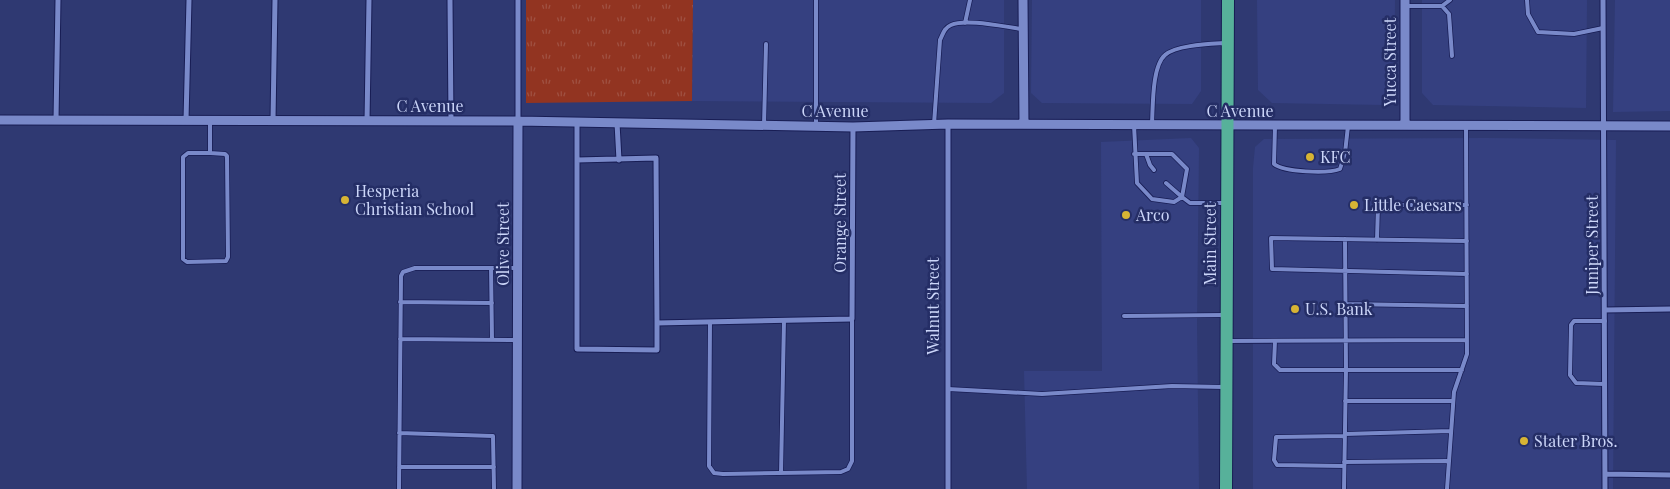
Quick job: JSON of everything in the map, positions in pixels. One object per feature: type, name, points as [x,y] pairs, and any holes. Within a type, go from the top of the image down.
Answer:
[{"type":"main road","name":"Main Street","points":[[1226,489],[1228,0]]},
{"type":"street","points":[[56,120],[58,0]]},
{"type":"street","points":[[186,120],[189,0]]},
{"type":"street","points":[[273,120],[275,0]]},
{"type":"street","points":[[367,121],[369,0]]},
{"type":"street","points":[[450,0],[451,121]]},
{"type":"street","name":"Olive Street","points":[[517,489],[518,0]]},
{"type":"street","points":[[1023,0],[1024,124]]},
{"type":"street","name":"Juniper Street","points":[[1603,0],[1605,489]]},
{"type":"street","name":"Yucca Street","points":[[1405,3],[1405,125]]},
{"type":"street","name":"C Avenue","points":[[0,120],[518,121],[852,127],[934,124],[1227,126],[1603,124],[1670,126]]},
{"type":"street","points":[[577,123],[577,160],[577,349],[657,350],[656,158],[577,160]]},
{"type":"street","points":[[617,123],[619,160]]},
{"type":"street","name":"Walnut Street","points":[[948,124],[948,489]]},
{"type":"street","name":"Orange Street","points":[[852,127],[852,319]]},
{"type":"street","points":[[1605,310],[1670,309]]},
{"type":"street","points":[[657,323],[852,319]]},
{"type":"street","points":[[1604,474],[1670,475]]},
{"type":"lane","points":[[816,0],[816,126]]},
{"type":"lane","points":[[965,23],[970,0]]},
{"type":"lane","points":[[1405,3],[1442,6],[1450,0]]},
{"type":"lane","points":[[1527,0],[1528,14],[1538,32],[1574,34],[1603,28]]},
{"type":"lane","points":[[1442,6],[1449,14],[1452,56]]},
{"type":"lane","points":[[934,124],[940,40],[945,29],[952,24],[965,23],[1023,29]]},
{"type":"lane","points":[[1152,125],[1157,72],[1165,54],[1194,45],[1228,43]]},
{"type":"lane","points":[[764,125],[766,44]]},
{"type":"lane","points":[[210,120],[210,153]]},
{"type":"lane","points":[[1134,125],[1134,154],[1137,183],[1152,199],[1174,202],[1182,197],[1187,169],[1172,154],[1134,154]]},
{"type":"lane","points":[[1275,126],[1274,164],[1279,168],[1310,170],[1340,169],[1345,153],[1348,125]]},
{"type":"lane","points":[[1447,489],[1447,461],[1453,401],[1467,354],[1466,125]]},
{"type":"lane","points":[[210,153],[225,154],[227,156],[228,257],[226,262],[187,262],[183,259],[183,157],[188,154],[210,153]]},
{"type":"lane","points":[[1146,154],[1154,170]]},
{"type":"lane","points":[[1166,183],[1190,203],[1226,203]]},
{"type":"lane","points":[[1377,240],[1378,205],[1467,205]]},
{"type":"lane","points":[[1466,241],[1271,238],[1272,269],[1467,274]]},
{"type":"lane","points":[[1344,489],[1346,369],[1345,239]]},
{"type":"lane","points":[[399,489],[401,276],[408,270],[415,268],[518,268]]},
{"type":"lane","points":[[492,268],[492,340]]},
{"type":"lane","points":[[400,302],[492,303]]},
{"type":"lane","points":[[1346,304],[1467,306]]},
{"type":"lane","points":[[1124,316],[1226,315]]},
{"type":"lane","points":[[710,322],[709,466],[714,473],[841,472],[848,469],[852,461],[852,319]]},
{"type":"lane","points":[[781,473],[784,320]]},
{"type":"lane","points":[[1604,384],[1576,382],[1570,375],[1571,325],[1574,320],[1605,321]]},
{"type":"lane","points":[[400,339],[517,340]]},
{"type":"lane","points":[[1226,341],[1467,340]]},
{"type":"lane","points":[[1275,341],[1274,364],[1280,370],[1462,370]]},
{"type":"lane","points":[[948,389],[1042,394],[1172,386],[1226,387]]},
{"type":"lane","points":[[1345,402],[1453,401]]},
{"type":"lane","points":[[1447,461],[1277,465],[1274,460],[1274,439],[1280,436],[1450,431]]},
{"type":"lane","points":[[400,433],[493,436],[494,489]]},
{"type":"lane","points":[[399,467],[494,468]]},
{"type":"shaded area","points":[[693,0],[1004,0],[1004,93],[991,103],[692,101]]},
{"type":"shaded area","points":[[1032,0],[1201,0],[1201,91],[1192,104],[1042,103],[1031,93]]},
{"type":"shaded area","points":[[1257,0],[1395,0],[1394,96],[1384,105],[1272,103],[1258,90]]},
{"type":"shaded area","points":[[1422,0],[1587,0],[1586,108],[1433,105],[1422,93]]},
{"type":"shaded area","points":[[1615,0],[1670,0],[1670,111],[1613,112]]},
{"type":"shaded area","points":[[1191,138],[1199,148],[1197,325],[1199,489],[1027,489],[1024,371],[1102,371],[1101,142]]},
{"type":"shaded area","points":[[1486,138],[1616,140],[1613,489],[1253,489],[1253,168],[1255,147],[1264,139]]},
{"type":"green space","points":[[526,0],[693,0],[692,101],[526,103]]},
{"type":"place","name":"KFC","points":[[1310,157]]},
{"type":"place","name":"Hesperia Christian School","points":[[345,200]]},
{"type":"place","name":"Little Caesars","points":[[1354,205]]},
{"type":"place","name":"Arco","points":[[1126,215]]},
{"type":"place","name":"U.S. Bank","points":[[1295,309]]},
{"type":"place","name":"Stater Bros.","points":[[1524,441]]}]
